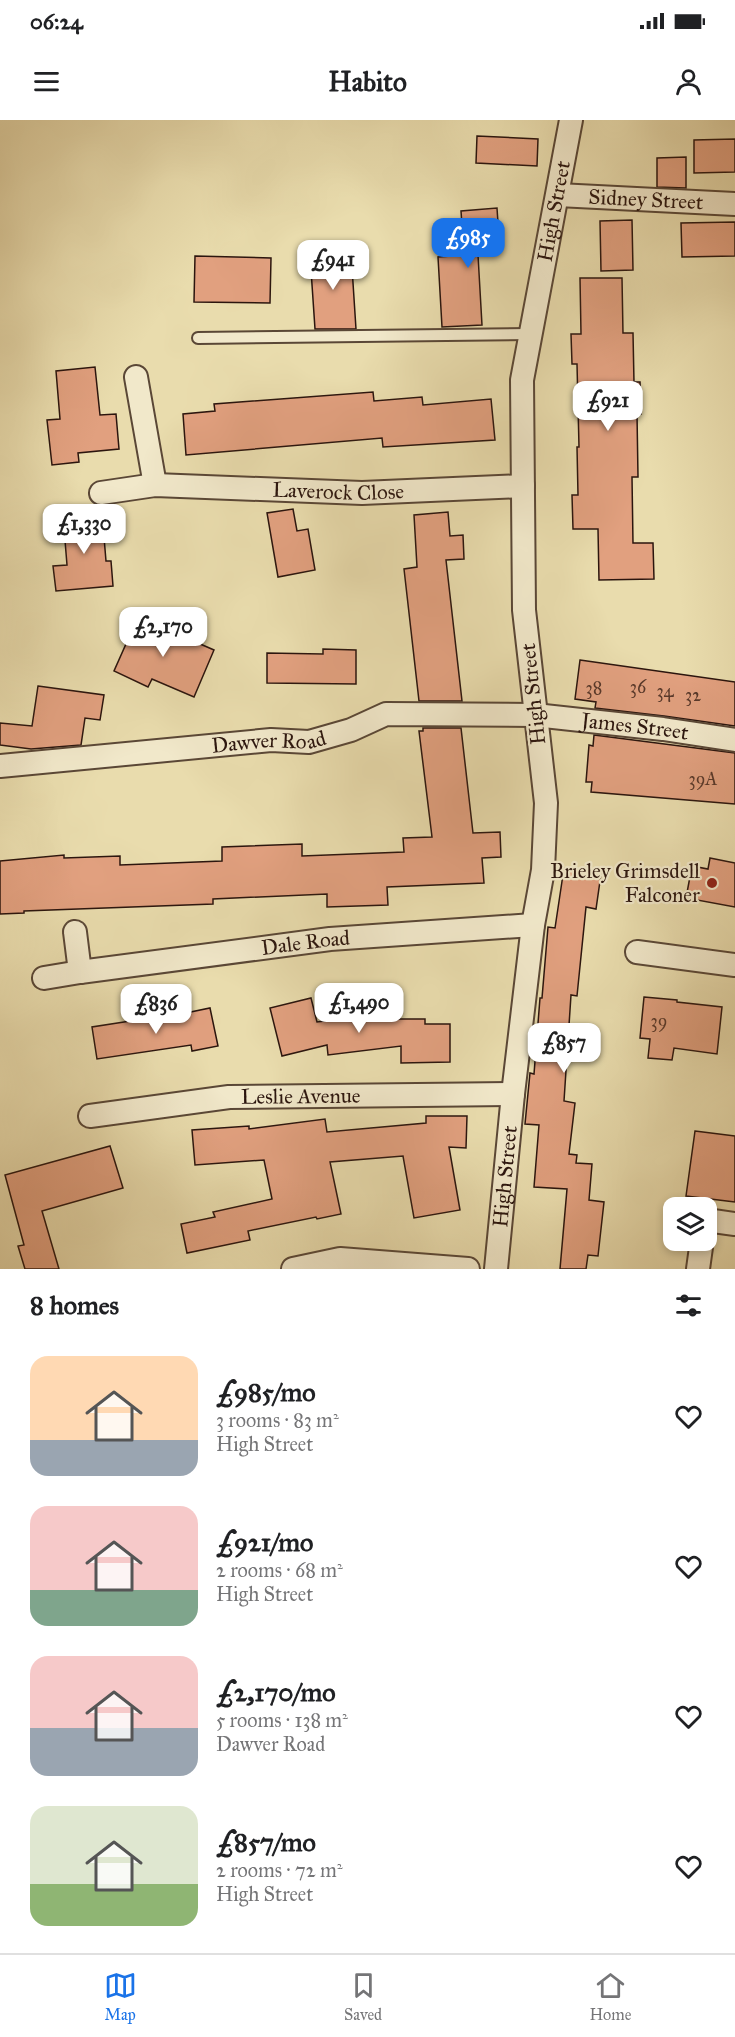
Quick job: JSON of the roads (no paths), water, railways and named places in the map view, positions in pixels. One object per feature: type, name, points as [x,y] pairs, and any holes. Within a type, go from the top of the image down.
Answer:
[{"type":"street","name":"High Street","points":[[496,1269],[513,1094],[533,925],[543,870],[546,803],[524,610],[522,380],[571,120]]},
{"type":"street","name":"Sidney Street","points":[[558,195],[735,204]]},
{"type":"street","points":[[136,377],[155,485]]},
{"type":"street","name":"Laverock Close","points":[[101,493],[155,485],[362,493],[524,486]]},
{"type":"street","name":"Dawver Road","points":[[0,766],[271,740],[309,742],[351,730],[386,714],[535,715]]},
{"type":"street","name":"James Street","points":[[535,715],[663,729],[735,740]]},
{"type":"street","name":"Dale Road","points":[[44,978],[330,939],[533,925]]},
{"type":"street","points":[[75,932],[80,972]]},
{"type":"street","points":[[637,952],[735,965]]},
{"type":"street","name":"Leslie Avenue","points":[[90,1116],[229,1097],[513,1094]]},
{"type":"street","points":[[717,1222],[735,1224]]},
{"type":"street","points":[[698,1269],[700,1251]]},
{"type":"street","points":[[293,1269],[340,1259],[468,1269]]},
{"type":"lane","points":[[198,338],[530,334]]},
{"type":"place","name":"Brieley Grimsdell Falconer","points":[[712,883]]}]
